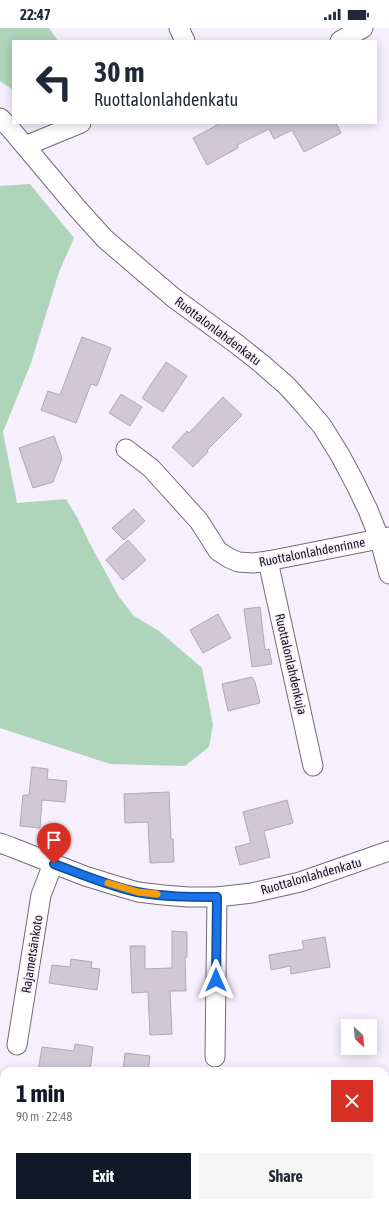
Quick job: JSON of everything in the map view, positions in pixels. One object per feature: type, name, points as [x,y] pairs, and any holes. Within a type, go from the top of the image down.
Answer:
[{"type":"street","points":[[179,28],[185,40]]},
{"type":"street","points":[[342,40],[362,28]]},
{"type":"street","name":"Ruottalonlahdenkatu","points":[[0,118],[105,239],[174,298],[263,365],[287,386],[305,406],[322,426],[340,455],[384,538],[389,574]]},
{"type":"street","points":[[25,146],[79,124]]},
{"type":"street","name":"Ruottalonlahdenrinne","points":[[126,449],[151,468],[178,497],[199,521],[218,551],[228,558],[238,562],[268,562],[384,538]]},
{"type":"street","name":"Ruottalonlahdenkuja","points":[[268,562],[314,766]]},
{"type":"street","name":"Ruottalonlahdenkatu","points":[[0,843],[12,846],[85,876],[138,892],[163,895],[217,897],[252,892],[300,882],[389,851]]},
{"type":"street","name":"Rajametsänkoto","points":[[17,1045],[41,895],[54,864]]},
{"type":"street","points":[[215,1057],[217,897]]},
{"type":"green space","points":[[0,28],[49,28],[57,40],[12,40],[12,89],[0,81]]},
{"type":"green space","points":[[30,184],[74,238],[59,272],[31,363],[3,432],[17,503],[66,499],[119,597],[134,616],[159,631],[202,668],[213,725],[209,747],[185,766],[110,764],[0,728],[0,186]]},
{"type":"building","points":[[219,124],[336,124],[341,133],[304,152],[292,130],[274,139],[269,129],[237,145],[238,148],[207,165],[193,138]]},
{"type":"building","points":[[82,337],[111,348],[97,386],[91,384],[76,423],[41,410],[48,391],[60,395]]},
{"type":"building","points":[[166,362],[187,376],[163,412],[142,398]]},
{"type":"building","points":[[121,394],[142,407],[130,426],[109,413]]},
{"type":"building","points":[[223,397],[242,415],[207,450],[208,452],[193,467],[172,447],[187,431],[189,433]]},
{"type":"building","points":[[54,436],[62,458],[53,482],[33,488],[19,448]]},
{"type":"building","points":[[134,509],[145,521],[124,540],[112,528]]},
{"type":"building","points":[[128,540],[146,560],[123,580],[106,560]]},
{"type":"building","points":[[260,607],[265,650],[269,649],[272,664],[252,667],[244,609]]},
{"type":"building","points":[[218,614],[231,638],[203,653],[190,630]]},
{"type":"building","points":[[252,677],[255,682],[260,703],[228,711],[222,684]]},
{"type":"building","points":[[32,767],[48,769],[47,779],[67,781],[65,802],[42,800],[40,828],[20,826],[23,795],[29,795]]},
{"type":"building","points":[[169,792],[171,839],[173,839],[174,862],[150,863],[148,822],[125,823],[124,794]]},
{"type":"building","points":[[287,800],[293,823],[264,831],[270,857],[240,865],[235,847],[251,843],[243,812]]},
{"type":"building","points":[[172,931],[187,932],[187,957],[185,957],[186,991],[170,991],[172,1034],[150,1035],[148,992],[132,993],[130,946],[145,946],[145,969],[172,968]]},
{"type":"building","points":[[325,937],[330,967],[291,974],[290,966],[271,970],[269,955],[304,949],[302,941]]},
{"type":"building","points":[[71,959],[92,962],[91,968],[100,969],[97,990],[49,983],[52,965],[70,967]]},
{"type":"building","points":[[75,1044],[93,1047],[90,1067],[39,1067],[42,1047],[74,1051]]},
{"type":"building","points":[[125,1053],[150,1056],[149,1067],[123,1067]]},
{"type":"slow traffic","points":[[108,883],[138,892],[157,894]]},
{"type":"route","points":[[54,864],[85,876],[138,892],[188,897],[217,897],[216,980]]}]
